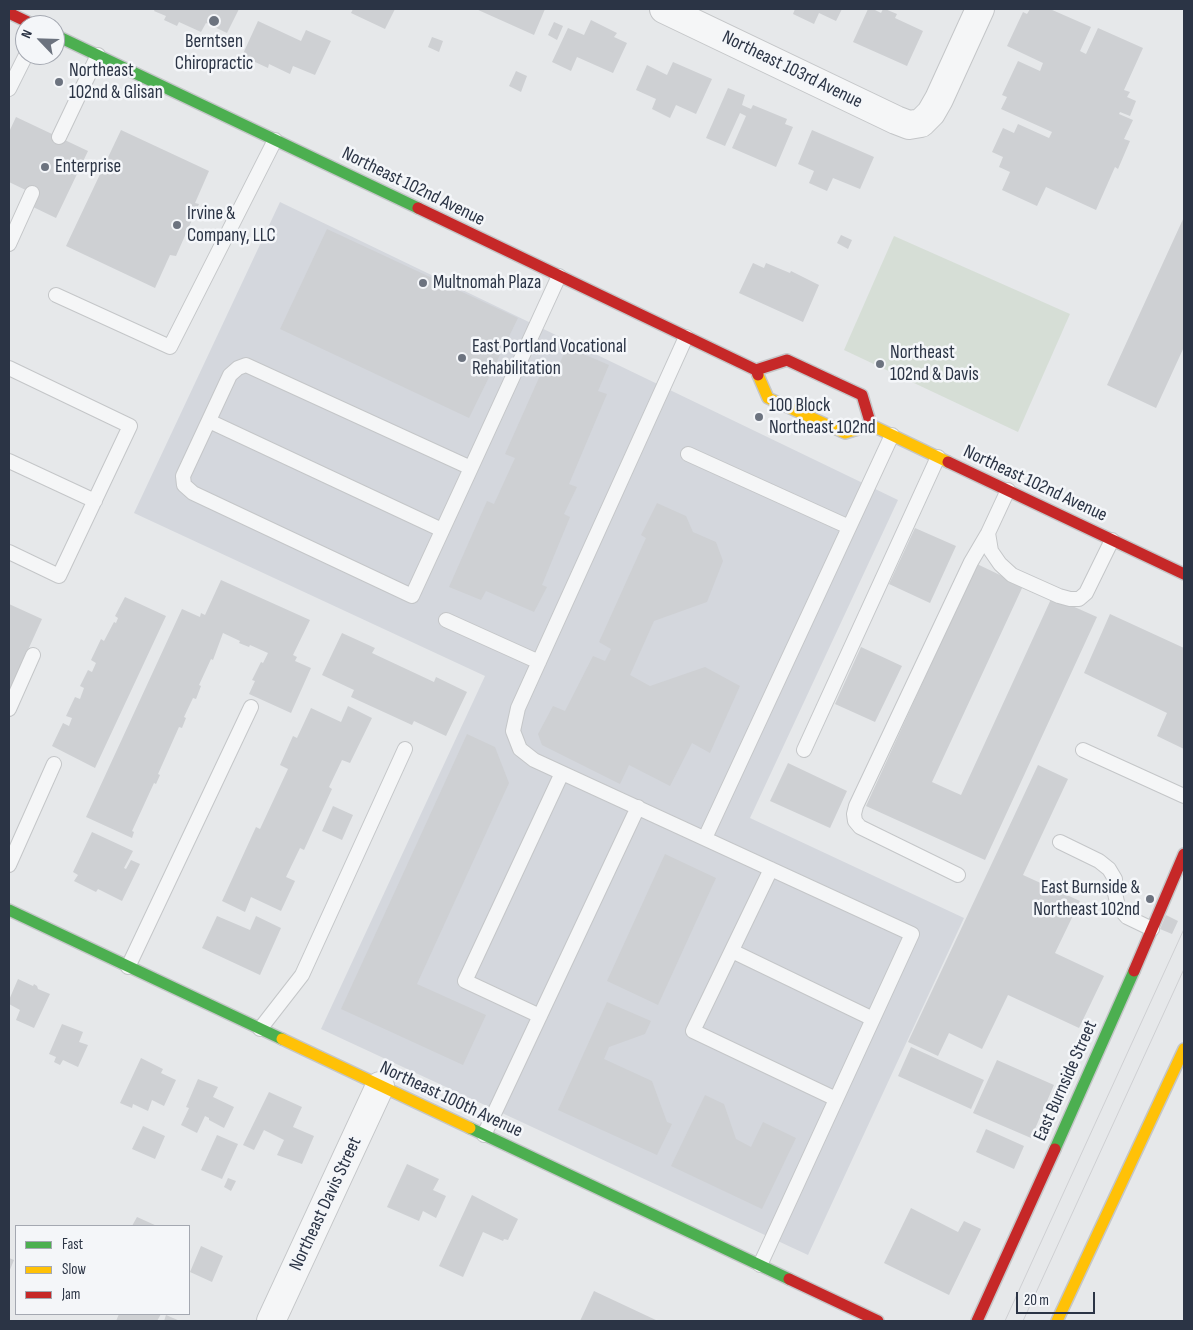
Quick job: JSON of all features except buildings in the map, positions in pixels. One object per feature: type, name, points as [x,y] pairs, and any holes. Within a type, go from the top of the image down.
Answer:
[{"type":"street","name":"Northeast 103rd Avenue","points":[[664,9],[909,125],[921,123],[931,114],[980,9]]},
{"type":"street","name":"Northeast 102nd Avenue","points":[[65,40],[756,370]]},
{"type":"street","points":[[787,360],[862,395],[871,425],[845,432],[768,398],[756,370],[787,360]]},
{"type":"street","name":"Northeast 102nd Avenue","points":[[871,425],[1184,574]]},
{"type":"street","name":"East Burnside Street","points":[[977,1321],[1097,1057],[1184,854]]},
{"type":"street","name":"Northeast 100th Avenue","points":[[9,910],[878,1321]]},
{"type":"street","points":[[1057,1321],[1184,1049]]},
{"type":"street","name":"Northeast Davis Street","points":[[272,1321],[380,1086]]},
{"type":"lane","points":[[59,137],[98,55]]},
{"type":"lane","points":[[9,89],[21,65]]},
{"type":"lane","points":[[56,295],[170,347],[275,140]]},
{"type":"lane","points":[[9,244],[32,193]]},
{"type":"lane","points":[[471,468],[246,365],[238,368],[230,375],[183,476],[184,485],[193,493],[412,596],[442,530],[471,468],[559,276]]},
{"type":"lane","points":[[686,337],[518,708],[513,731],[517,744],[525,754],[562,773],[912,934],[760,1265]]},
{"type":"lane","points":[[9,368],[130,426],[59,576],[9,552]]},
{"type":"lane","points":[[208,421],[442,530]]},
{"type":"lane","points":[[705,838],[892,435]]},
{"type":"lane","points":[[688,454],[849,527]]},
{"type":"lane","points":[[804,750],[938,457]]},
{"type":"lane","points":[[9,461],[95,501]]},
{"type":"lane","points":[[958,875],[860,827],[855,821],[854,814],[856,806],[971,562],[988,533],[1008,490]]},
{"type":"lane","points":[[988,533],[991,551],[1000,564],[1012,575],[1070,599],[1080,599],[1086,594],[1112,540]]},
{"type":"lane","points":[[446,620],[539,662]]},
{"type":"lane","points":[[9,709],[33,655]]},
{"type":"lane","points":[[128,967],[251,707]]},
{"type":"lane","points":[[260,1029],[302,975],[405,749]]},
{"type":"lane","points":[[1082,750],[1184,796]]},
{"type":"lane","points":[[9,865],[54,764]]},
{"type":"lane","points":[[540,1016],[465,981],[562,773]]},
{"type":"lane","points":[[484,1135],[638,807]]},
{"type":"lane","points":[[1060,842],[1099,861],[1109,869],[1116,879],[1115,893],[1118,907],[1127,917],[1152,929]]},
{"type":"lane","points":[[771,869],[693,1031],[836,1099]]},
{"type":"lane","points":[[732,951],[873,1019]]},
{"type":"shaded area","points":[[280,202],[898,500],[750,818],[964,918],[808,1255],[321,1029],[485,676],[134,513]]},
{"type":"shaded area","points":[[894,236],[1070,314],[1018,432],[844,350]]},
{"type":"tram line","points":[[1005,1321],[1184,929]]},
{"type":"tram line","points":[[1023,1321],[1184,969]]},
{"type":"traffic: fast","points":[[65,40],[418,208]]},
{"type":"traffic: fast","points":[[9,910],[282,1039]]},
{"type":"traffic: fast","points":[[1055,1149],[1134,971]]},
{"type":"traffic: fast","points":[[470,1128],[789,1279]]},
{"type":"traffic: slow","points":[[758,375],[768,398],[845,433],[871,425],[948,462]]},
{"type":"traffic: slow","points":[[282,1039],[470,1128]]},
{"type":"traffic: slow","points":[[1057,1321],[1184,1049]]},
{"type":"traffic: jam","points":[[9,13],[15,16]]},
{"type":"traffic: jam","points":[[418,208],[756,370],[758,375]]},
{"type":"traffic: jam","points":[[756,370],[787,360],[862,395],[871,425]]},
{"type":"traffic: jam","points":[[948,462],[1184,574]]},
{"type":"traffic: jam","points":[[1134,971],[1184,854]]},
{"type":"traffic: jam","points":[[977,1321],[1055,1149]]},
{"type":"traffic: jam","points":[[789,1279],[878,1321]]},
{"type":"place","name":"Berntsen Chiropractic","points":[[214,21]]},
{"type":"place","name":"Northeast 102nd & Glisan","points":[[59,82]]},
{"type":"place","name":"Enterprise","points":[[45,167]]},
{"type":"place","name":"Irvine & Company, LLC","points":[[177,225]]},
{"type":"place","name":"Multnomah Plaza","points":[[423,283]]},
{"type":"place","name":"East Portland Vocational Rehabilitation","points":[[462,358]]},
{"type":"place","name":"Northeast 102nd & Davis","points":[[880,364]]},
{"type":"place","name":"100 Block Northeast 102nd","points":[[759,417]]},
{"type":"place","name":"East Burnside & Northeast 102nd","points":[[1150,899]]}]
